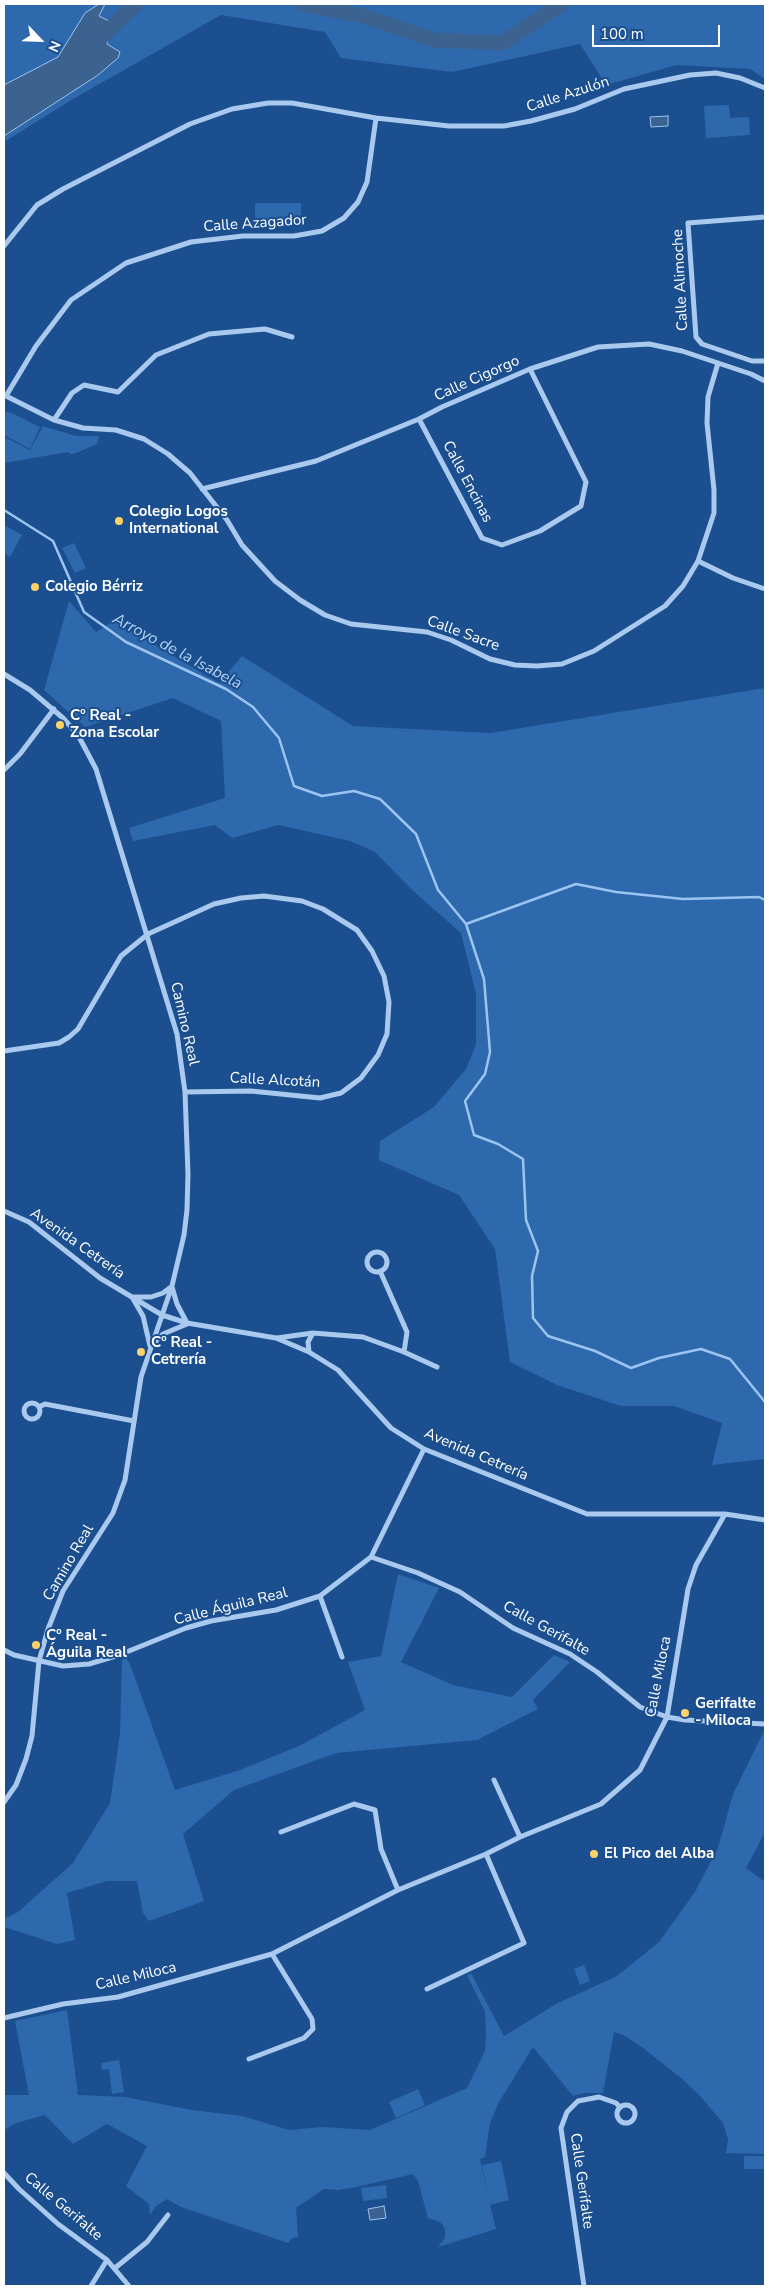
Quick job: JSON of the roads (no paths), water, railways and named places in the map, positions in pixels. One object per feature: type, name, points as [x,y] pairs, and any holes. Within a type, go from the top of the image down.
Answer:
[{"type":"street","name":"Calle Azulón","points":[[376,118],[449,126],[504,126],[575,109],[624,89],[690,75],[716,74],[740,78],[765,88]]},
{"type":"street","points":[[4,246],[37,205],[63,189],[190,124],[232,109],[268,103],[292,102],[376,118]]},
{"type":"street","name":"Calle Azagador","points":[[5,395],[36,346],[71,300],[126,263],[191,242],[243,236],[294,236],[322,231],[344,218],[358,202],[367,182],[376,118]]},
{"type":"street","name":"Calle Alimoche","points":[[765,217],[688,223],[696,337],[702,344],[752,362],[765,361]]},
{"type":"street","points":[[54,420],[72,392],[84,385],[118,392],[156,355],[209,334],[265,329],[292,337]]},
{"type":"street","name":"Calle Cigorgo","points":[[202,489],[316,461],[420,419],[442,407],[530,369],[598,347],[649,344],[682,351],[765,381]]},
{"type":"street","name":"Calle Sacre","points":[[5,395],[54,420],[83,428],[116,430],[144,439],[168,454],[190,473],[227,520],[242,545],[275,581],[300,600],[325,615],[351,624],[427,632],[490,659],[515,665],[537,666],[562,664],[594,651],[665,606],[684,586],[698,561],[714,513],[714,490],[707,423],[708,397],[718,363]]},
{"type":"street","name":"Calle Encinas","points":[[420,419],[482,538],[502,545],[540,531],[581,506],[586,482],[530,369]]},
{"type":"street","points":[[698,561],[733,578],[765,589]]},
{"type":"street","name":"Camino Real","points":[[4,674],[30,690],[54,709],[78,736],[96,769],[177,1034],[185,1092],[187,1210],[184,1235],[172,1286],[141,1377],[131,1452],[125,1480],[113,1514],[63,1591],[48,1628],[39,1661],[32,1736],[16,1785],[4,1802]]},
{"type":"street","points":[[4,770],[20,754],[54,709]]},
{"type":"street","name":"Calle Alcotán","points":[[4,1051],[59,1043],[69,1037],[78,1029],[121,956],[148,934],[214,904],[241,898],[264,896],[302,901],[323,909],[357,930],[372,951],[384,976],[389,1002],[387,1034],[378,1055],[361,1078],[341,1093],[320,1098],[251,1091],[185,1092]]},
{"type":"street","name":"Avenida Cetrería","points":[[4,1211],[29,1222],[100,1278],[162,1314],[187,1324],[276,1338],[309,1352],[338,1370],[391,1428],[424,1449],[587,1514],[724,1514],[765,1520]]},
{"type":"street","points":[[380,1271],[406,1332],[404,1352]]},
{"type":"street","points":[[132,1297],[150,1297],[163,1293],[172,1286],[177,1304],[187,1324],[163,1334],[151,1346]]},
{"type":"street","points":[[132,1297],[143,1316],[151,1346]]},
{"type":"street","points":[[309,1352],[308,1342],[313,1333]]},
{"type":"street","points":[[276,1338],[313,1333],[363,1337],[404,1352],[436,1368]]},
{"type":"street","points":[[39,1408],[45,1404],[134,1421]]},
{"type":"street","name":"Calle Águila Real","points":[[4,1650],[14,1655],[63,1666],[89,1664],[119,1655],[186,1628],[211,1621],[276,1610],[320,1596],[371,1557],[424,1449]]},
{"type":"street","name":"Calle Miloca","points":[[4,2018],[63,2004],[118,1997],[272,1954],[398,1890],[601,1804],[640,1770],[667,1717],[688,1589],[696,1565],[724,1514]]},
{"type":"street","name":"Calle Gerifalte","points":[[371,1557],[418,1573],[460,1592],[513,1628],[570,1654],[640,1707],[667,1717],[765,1724]]},
{"type":"street","points":[[320,1596],[342,1657]]},
{"type":"street","points":[[494,1780],[520,1837]]},
{"type":"street","points":[[281,1832],[354,1804],[375,1810],[381,1849],[398,1890]]},
{"type":"street","points":[[427,1989],[524,1943],[486,1854]]},
{"type":"street","points":[[249,2059],[304,2038],[313,2029],[312,2019],[272,1954]]},
{"type":"street","name":"Calle Gerifalte","points":[[584,2286],[561,2128],[567,2112],[578,2101],[599,2096],[616,2103],[620,2107]]},
{"type":"street","name":"Calle Gerifalte","points":[[4,2173],[58,2224],[107,2260],[129,2286]]},
{"type":"street","points":[[115,2268],[147,2242],[168,2215]]},
{"type":"street","name":"Calle Gerifalte","points":[[91,2286],[107,2260]]},
{"type":"waterway","points":[[94,44],[136,4]]},
{"type":"waterway","points":[[303,4],[367,17],[434,40],[502,43],[562,4]]},
{"type":"waterway","name":"Arroyo de la Isabela","points":[[4,510],[53,541],[84,612],[126,642],[226,689],[253,707],[279,738],[294,786],[322,796],[354,791],[380,799],[416,834],[438,890],[466,924],[484,979],[490,1052],[485,1074],[465,1101],[474,1135],[498,1144],[523,1159],[526,1220],[538,1251],[532,1276],[533,1318],[548,1336],[595,1351],[631,1368],[659,1358],[701,1349],[730,1359],[765,1402]]},
{"type":"waterway","points":[[466,924],[576,884],[616,892],[683,899],[759,897],[765,900]]},
{"type":"place","name":"Colegio Logos International","points":[[119,521]]},
{"type":"place","name":"Colegio Bérriz","points":[[35,587]]},
{"type":"place","name":"Cº Real - Zona Escolar","points":[[60,725]]},
{"type":"place","name":"Cº Real - Cetrería","points":[[141,1352]]},
{"type":"place","name":"Cº Real - Águila Real","points":[[36,1645]]},
{"type":"place","name":"Gerifalte - Miloca","points":[[685,1713]]},
{"type":"place","name":"El Pico del Alba","points":[[594,1854]]}]
